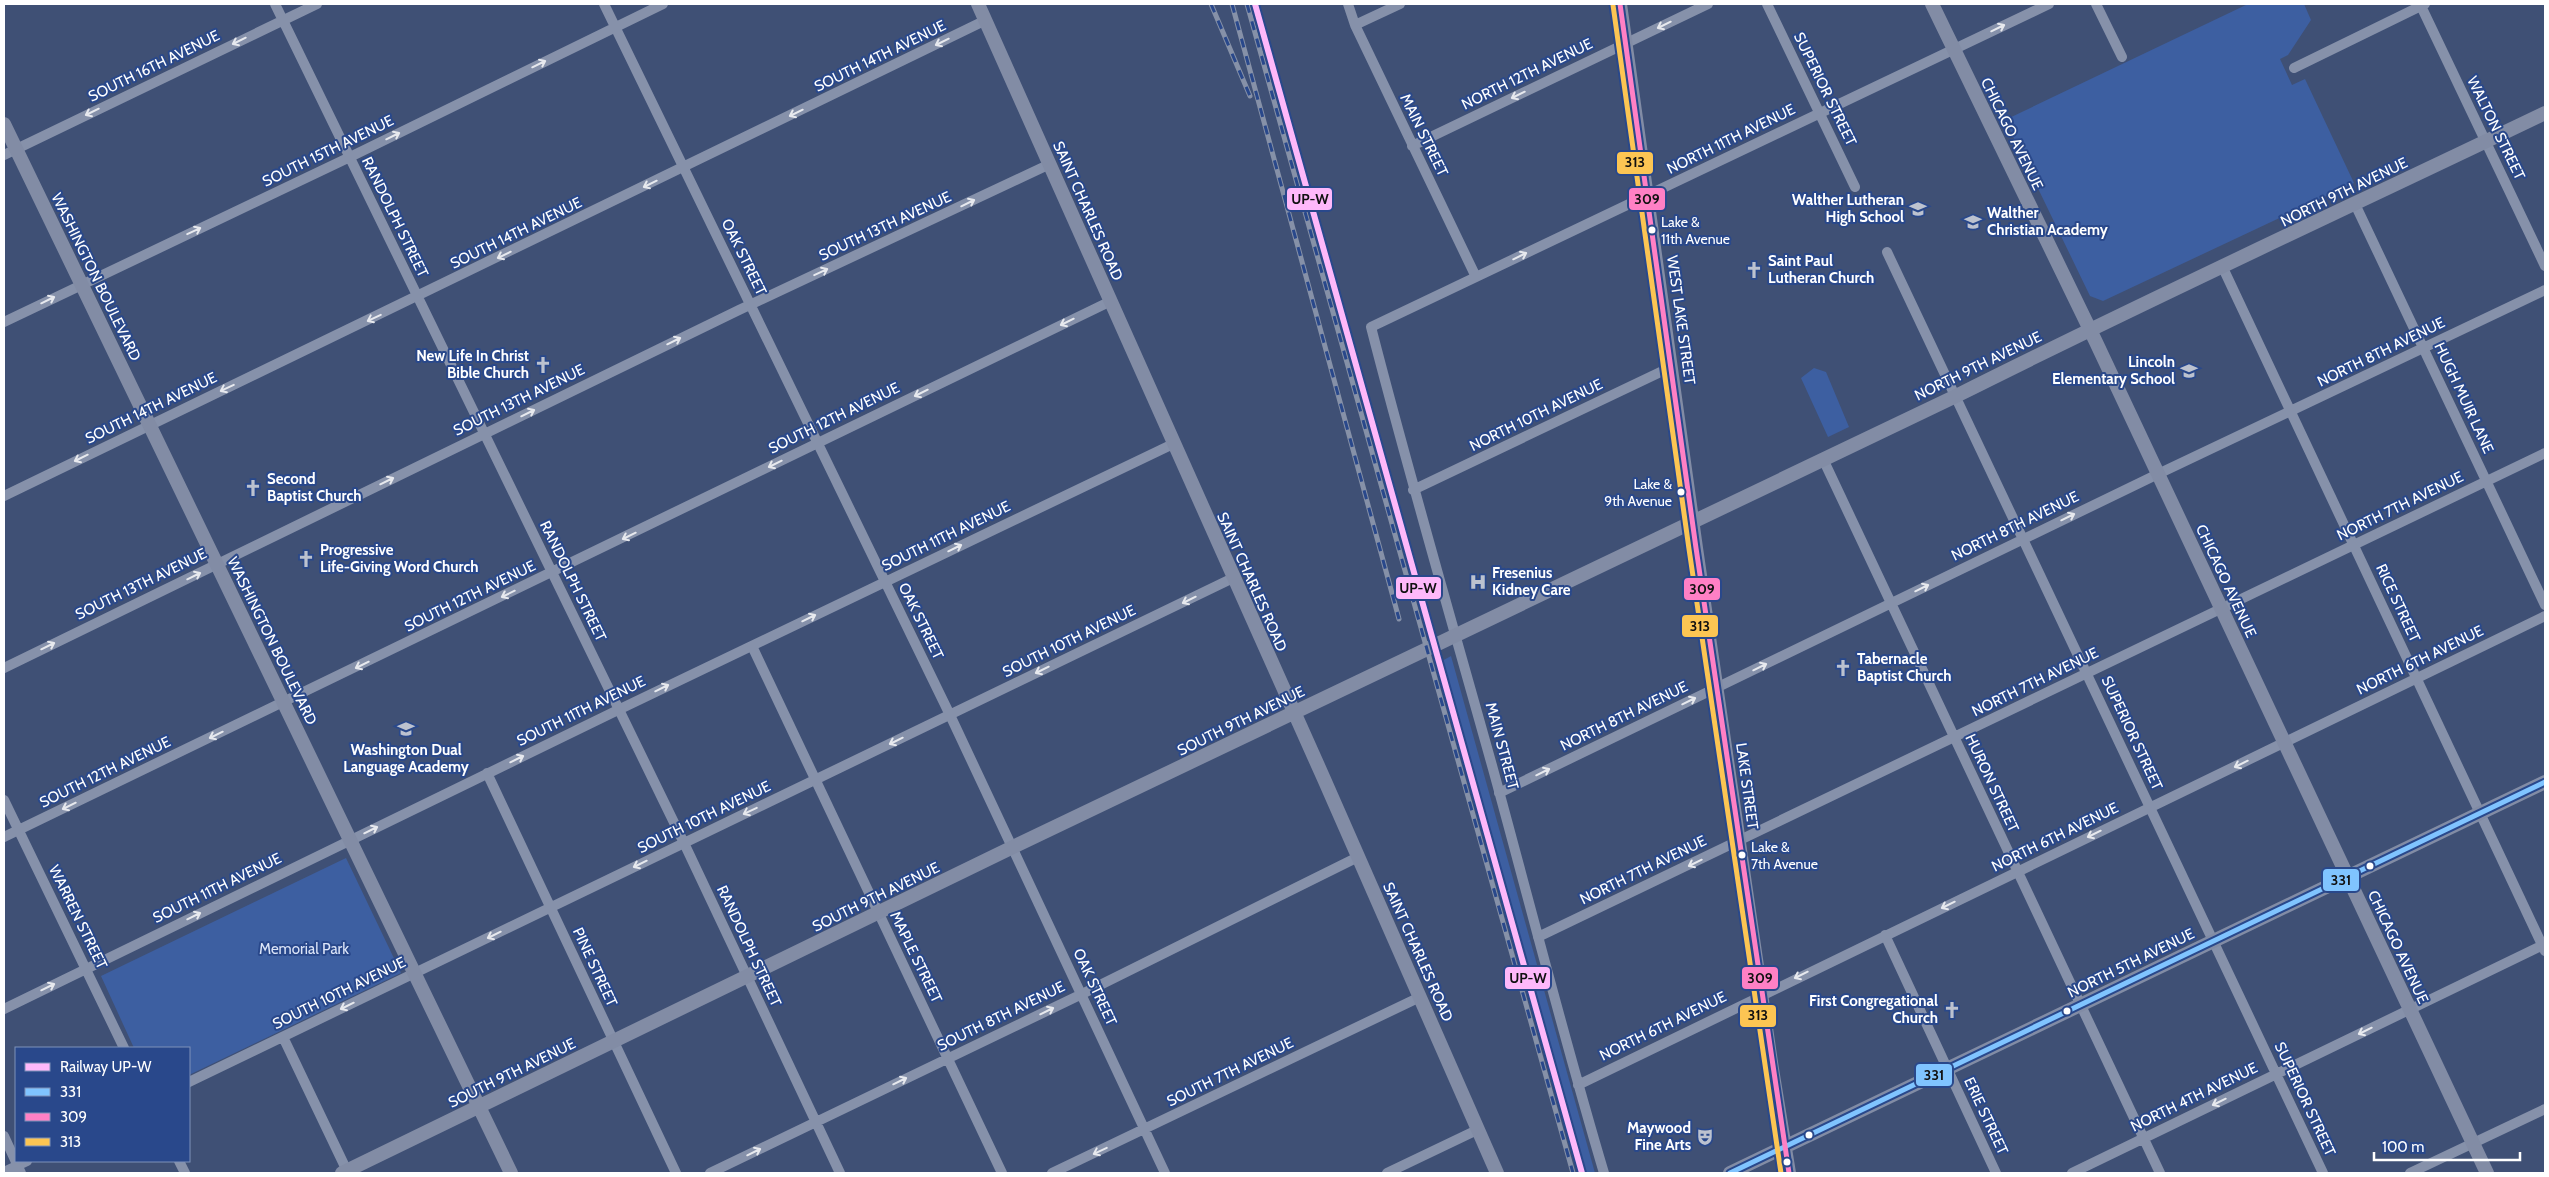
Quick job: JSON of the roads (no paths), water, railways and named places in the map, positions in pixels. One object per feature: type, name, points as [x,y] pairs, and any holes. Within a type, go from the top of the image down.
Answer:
[{"type":"street","name":"RANDOLPH STREET","points":[[275,4],[684,843],[840,1173]]},
{"type":"street","name":"SOUTH 16TH AVENUE","points":[[10,152],[317,4]]},
{"type":"street","name":"OAK STREET","points":[[604,4],[950,715],[1165,1173]]},
{"type":"street","name":"SOUTH 15TH AVENUE","points":[[4,322],[350,157],[615,26],[664,4]]},
{"type":"street","name":"SAINT CHARLES ROAD","points":[[978,4],[1358,857],[1496,1173]]},
{"type":"street","name":"MAIN STREET","points":[[1348,4],[1355,25],[1476,277]]},
{"type":"street","points":[[1355,25],[1400,4]]},
{"type":"street","name":"WEST LAKE STREET","points":[[1620,4],[1693,522]]},
{"type":"street","name":"NORTH 12TH AVENUE","points":[[1412,146],[1708,4]]},
{"type":"street","name":"SUPERIOR STREET","points":[[1767,4],[1855,187]]},
{"type":"street","name":"CHICAGO AVENUE","points":[[1932,4],[2158,474],[2487,1173]]},
{"type":"street","name":"NORTH 11TH AVENUE","points":[[1371,327],[2049,4]]},
{"type":"street","points":[[2096,4],[2122,57]]},
{"type":"street","points":[[2294,68],[2422,5]]},
{"type":"street","name":"WALTON STREET","points":[[2422,5],[2545,266]]},
{"type":"street","name":"SOUTH 14TH AVENUE","points":[[4,496],[418,297],[986,20]]},
{"type":"street","name":"NORTH 9TH AVENUE","points":[[1426,650],[1956,396],[2089,329],[2223,268],[2545,113]]},
{"type":"street","name":"WASHINGTON BOULEVARD","points":[[4,124],[10,152],[81,284],[151,424],[511,1173]]},
{"type":"street","name":"SOUTH 13TH AVENUE","points":[[4,668],[751,304],[1050,164]]},
{"type":"street","name":"HUGH MUIR LANE","points":[[2356,204],[2545,605]]},
{"type":"street","name":"SUPERIOR STREET","points":[[1887,252],[2323,1173]]},
{"type":"street","name":"RICE STREET","points":[[2223,268],[2544,947]]},
{"type":"street","name":"NORTH 8TH AVENUE","points":[[1499,793],[2158,474],[2545,290]]},
{"type":"street","name":"SOUTH 12TH AVENUE","points":[[4,837],[1111,301]]},
{"type":"street","name":"MAIN STREET","points":[[1371,327],[1413,490],[1456,636],[1578,1085],[1604,1173]]},
{"type":"street","name":"NORTH 10TH AVENUE","points":[[1413,490],[1671,367]]},
{"type":"street","name":"SOUTH 11TH AVENUE","points":[[4,1009],[487,773],[1173,444]]},
{"type":"street","name":"NORTH 7TH AVENUE","points":[[1538,938],[2545,453]]},
{"type":"street","name":"HURON STREET","points":[[1823,460],[2160,1173]]},
{"type":"street","name":"LAKE STREET","points":[[1693,522],[1738,842],[1789,1173]]},
{"type":"street","name":"SOUTH 10TH AVENUE","points":[[190,1082],[1233,578]]},
{"type":"street","name":"NORTH 6TH AVENUE","points":[[1578,1085],[2545,616]]},
{"type":"street","name":"MAPLE STREET","points":[[752,646],[1002,1173]]},
{"type":"street","name":"SOUTH 9TH AVENUE","points":[[346,1172],[879,914],[1013,847],[1426,650]]},
{"type":"street","name":"PINE STREET","points":[[487,773],[676,1173]]},
{"type":"street","name":"NORTH 5TH AVENUE","points":[[1730,1173],[2545,782]]},
{"type":"street","name":"WARREN STREET","points":[[4,800],[124,1047]]},
{"type":"street","name":"SOUTH 8TH AVENUE","points":[[710,1173],[1082,994],[1358,857]]},
{"type":"street","name":"ERIE STREET","points":[[1885,935],[1996,1173]]},
{"type":"street","name":"NORTH 4TH AVENUE","points":[[2072,1173],[2544,947]]},
{"type":"street","name":"SOUTH 7TH AVENUE","points":[[1052,1173],[1420,998]]},
{"type":"street","points":[[283,1037],[346,1172]]},
{"type":"street","points":[[2410,1173],[2545,1108]]},
{"type":"street","points":[[1387,1173],[1477,1130]]},
{"type":"street","points":[[4,1136],[15,1154]]},
{"type":"street","points":[[4,1172],[22,1166]]},
{"type":"railway","points":[[1211,4],[1250,96]]},
{"type":"railway","points":[[1232,4],[1399,619]]},
{"type":"railway","points":[[1247,4],[1573,1173]]},
{"type":"rail line","name":"UP-W","points":[[1255,4],[1582,1173]]},
{"type":"place","name":"Walther Lutheran High School","points":[[1918,209]]},
{"type":"place","name":"Walther Christian Academy","points":[[1973,222]]},
{"type":"place","name":"Lake & 11th Avenue","points":[[1652,230]]},
{"type":"place","name":"Saint Paul Lutheran Church","points":[[1754,270]]},
{"type":"place","name":"New Life In Christ Bible Church","points":[[543,365]]},
{"type":"place","name":"Lincoln Elementary School","points":[[2189,371]]},
{"type":"place","name":"Second Baptist Church","points":[[253,488]]},
{"type":"place","name":"Lake & 9th Avenue","points":[[1681,492]]},
{"type":"place","name":"Progressive Life-Giving Word Church","points":[[306,559]]},
{"type":"place","name":"Fresenius Kidney Care","points":[[1478,582]]},
{"type":"place","name":"Tabernacle Baptist Church","points":[[1843,668]]},
{"type":"place","name":"Washington Dual Language Academy","points":[[406,729]]},
{"type":"place","name":"Lake & 7th Avenue","points":[[1742,855]]},
{"type":"place","name":"First Congregational Church","points":[[1952,1010]]},
{"type":"place","name":"Maywood Fine Arts","points":[[1705,1137]]},
{"type":"park label","name":"Memorial Park","points":[[304,949]]}]
